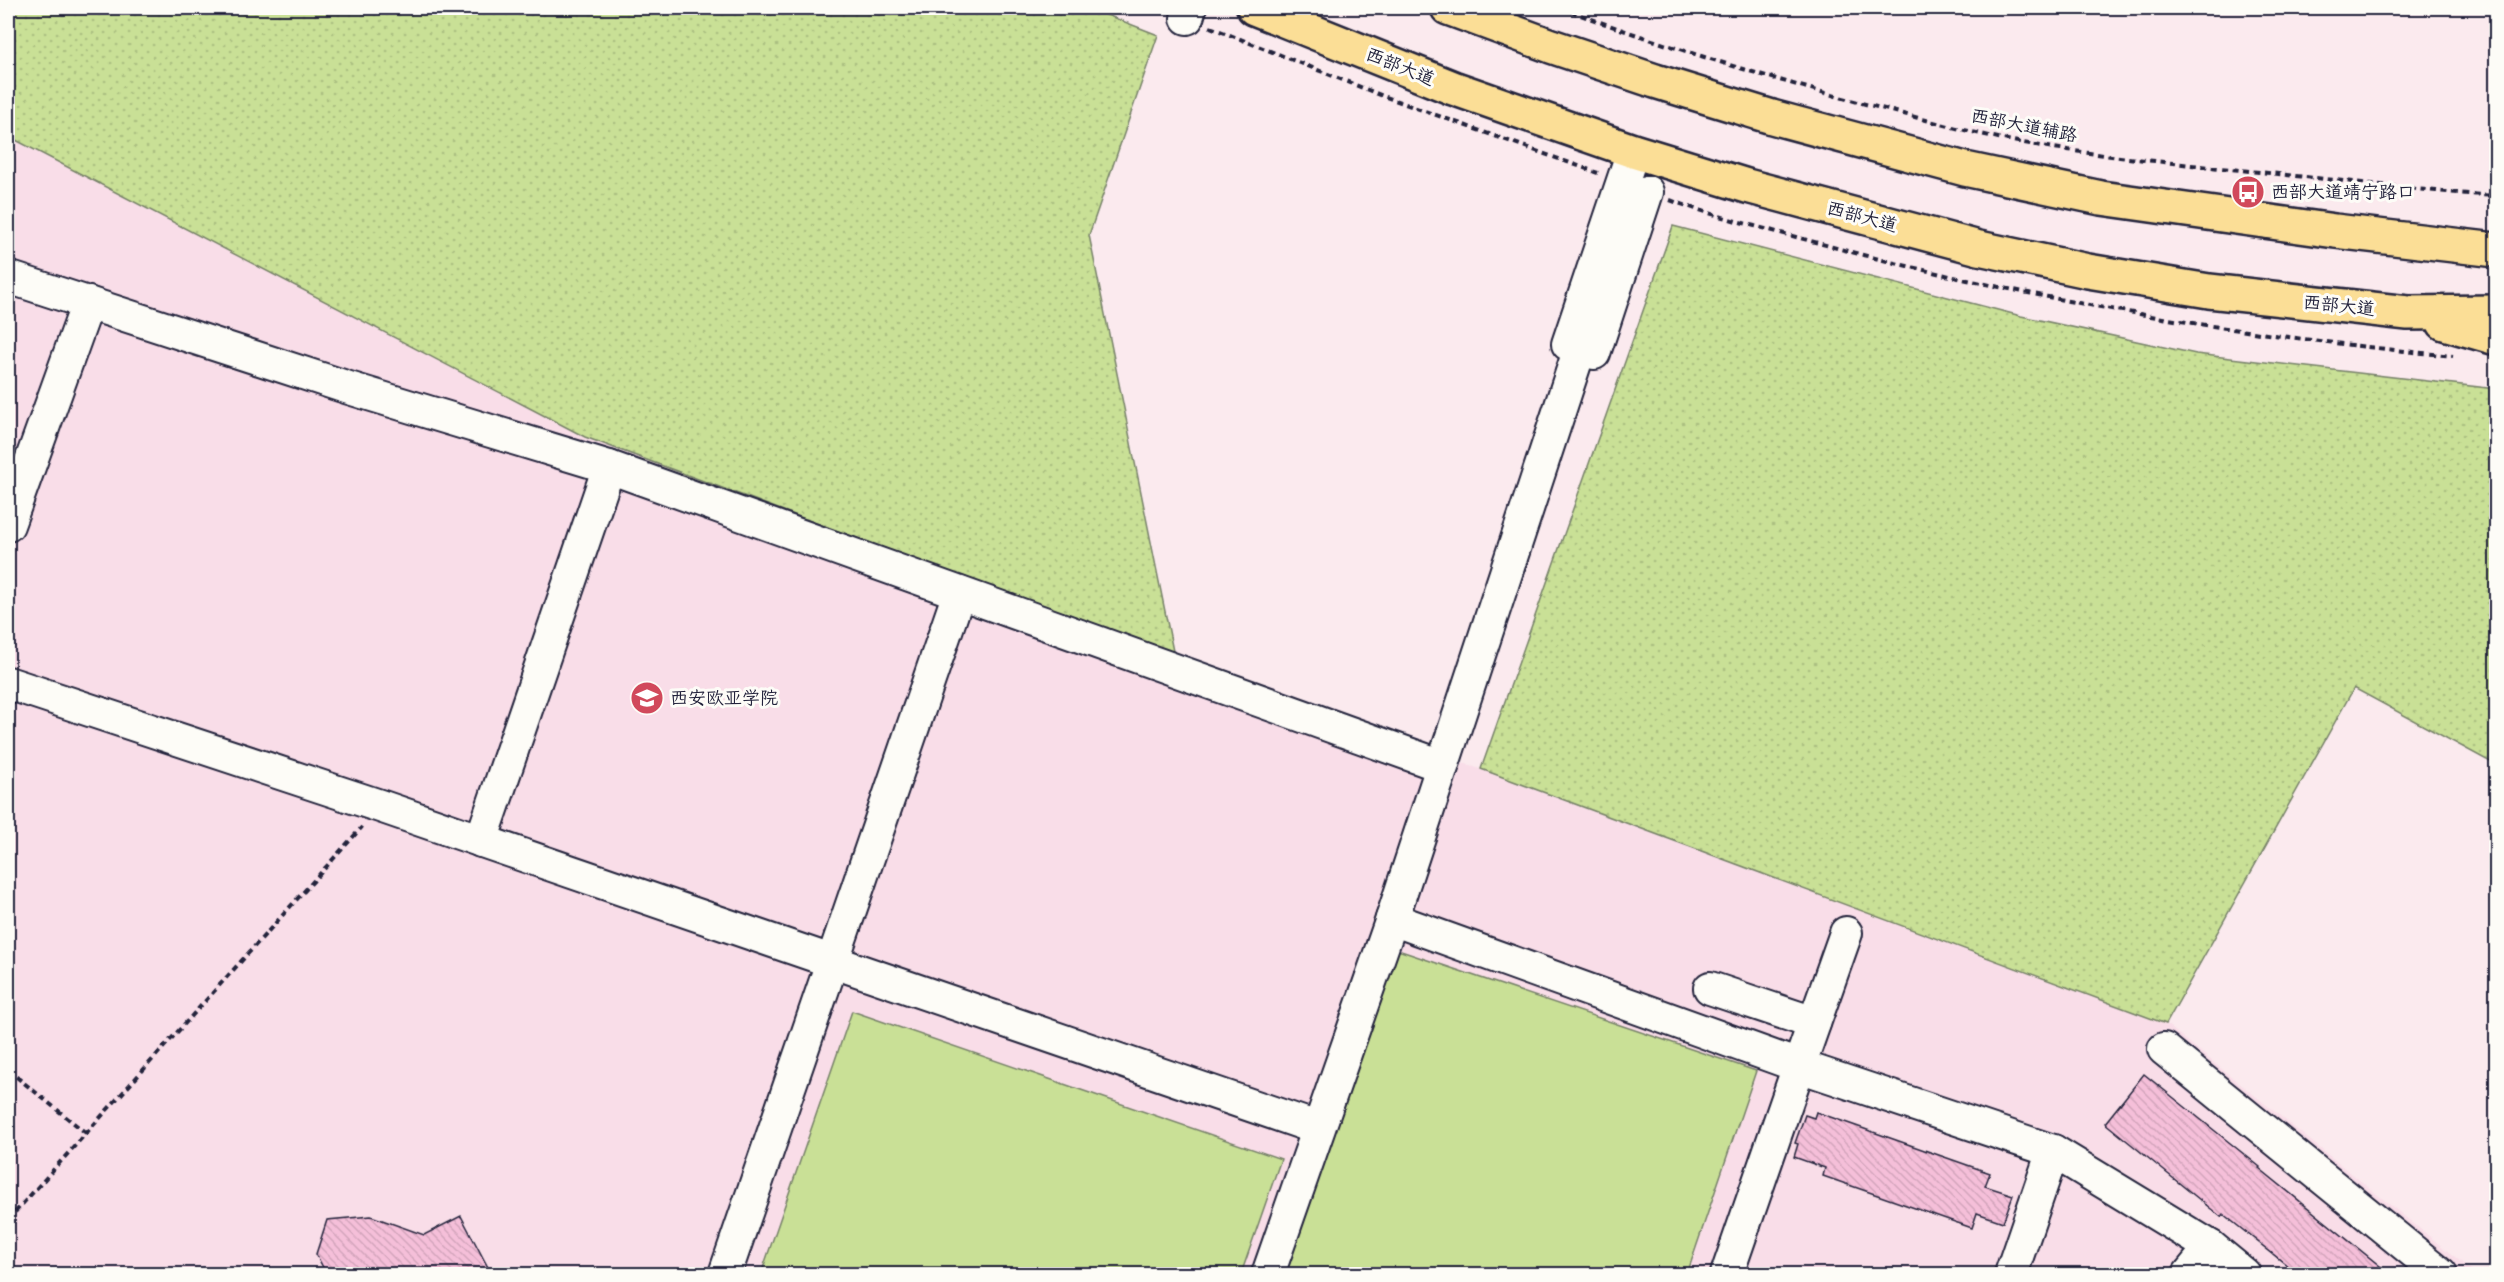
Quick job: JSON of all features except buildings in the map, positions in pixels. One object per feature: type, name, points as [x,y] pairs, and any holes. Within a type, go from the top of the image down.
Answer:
[{"type":"main road","name":"西部大道","points":[[1254,8],[1453,88],[1634,151],[1747,186],[1968,245],[2077,269],[2209,291],[2408,313],[2496,312]]},
{"type":"main road","points":[[1448,8],[1551,46],[1665,84],[1772,117],[1965,169],[2101,198],[2496,250]]},
{"type":"main road","points":[[2397,238],[2479,233],[2496,228]]},
{"type":"main road","points":[[2408,313],[2496,338]]},
{"type":"street","points":[[1634,151],[1568,344],[1594,352],[1647,192]]},
{"type":"street","points":[[8,277],[349,388],[609,468],[1442,766]]},
{"type":"street","points":[[8,525],[87,303]]},
{"type":"street","points":[[1268,1275],[1317,1128],[1392,919],[1580,348]]},
{"type":"street","points":[[481,841],[609,468]]},
{"type":"street","points":[[725,1275],[959,593]]},
{"type":"street","points":[[8,682],[380,806],[1317,1128]]},
{"type":"street","points":[[1392,919],[1799,1066],[2053,1151],[2211,1247],[2244,1275]]},
{"type":"street","points":[[1727,1275],[1846,933]]},
{"type":"street","points":[[1710,988],[1814,1023]]},
{"type":"street","points":[[2164,1049],[2439,1274]]},
{"type":"street","points":[[2011,1275],[2053,1151]]},
{"type":"street","points":[[2189,1275],[2211,1247]]},
{"type":"path","name":"西部大道辅路","points":[[1561,8],[1746,71],[2016,142],[2190,166],[2496,196]]},
{"type":"path","points":[[8,1220],[380,806]]},
{"type":"path","points":[[8,1070],[86,1133]]},
{"type":"shaded area","name":"西安欧亚学院","points":[[8,136],[586,437],[2166,1024],[2476,1274],[8,1274]]},
{"type":"green space","points":[[8,8],[1089,8],[1158,35],[1089,235],[1174,656],[585,437],[8,136]]},
{"type":"green space","points":[[1673,226],[2021,316],[2196,354],[2496,389],[2496,765],[2354,688],[2166,1024],[1481,769]]},
{"type":"green space","points":[[1395,949],[1756,1071],[1687,1274],[1285,1274]]},
{"type":"green space","points":[[852,1011],[1281,1159],[1241,1274],[761,1274]]},
{"type":"place","name":"西部大道靖宁路口","points":[[2248,192]]},
{"type":"place","name":"西安欧亚学院","points":[[647,698]]}]
